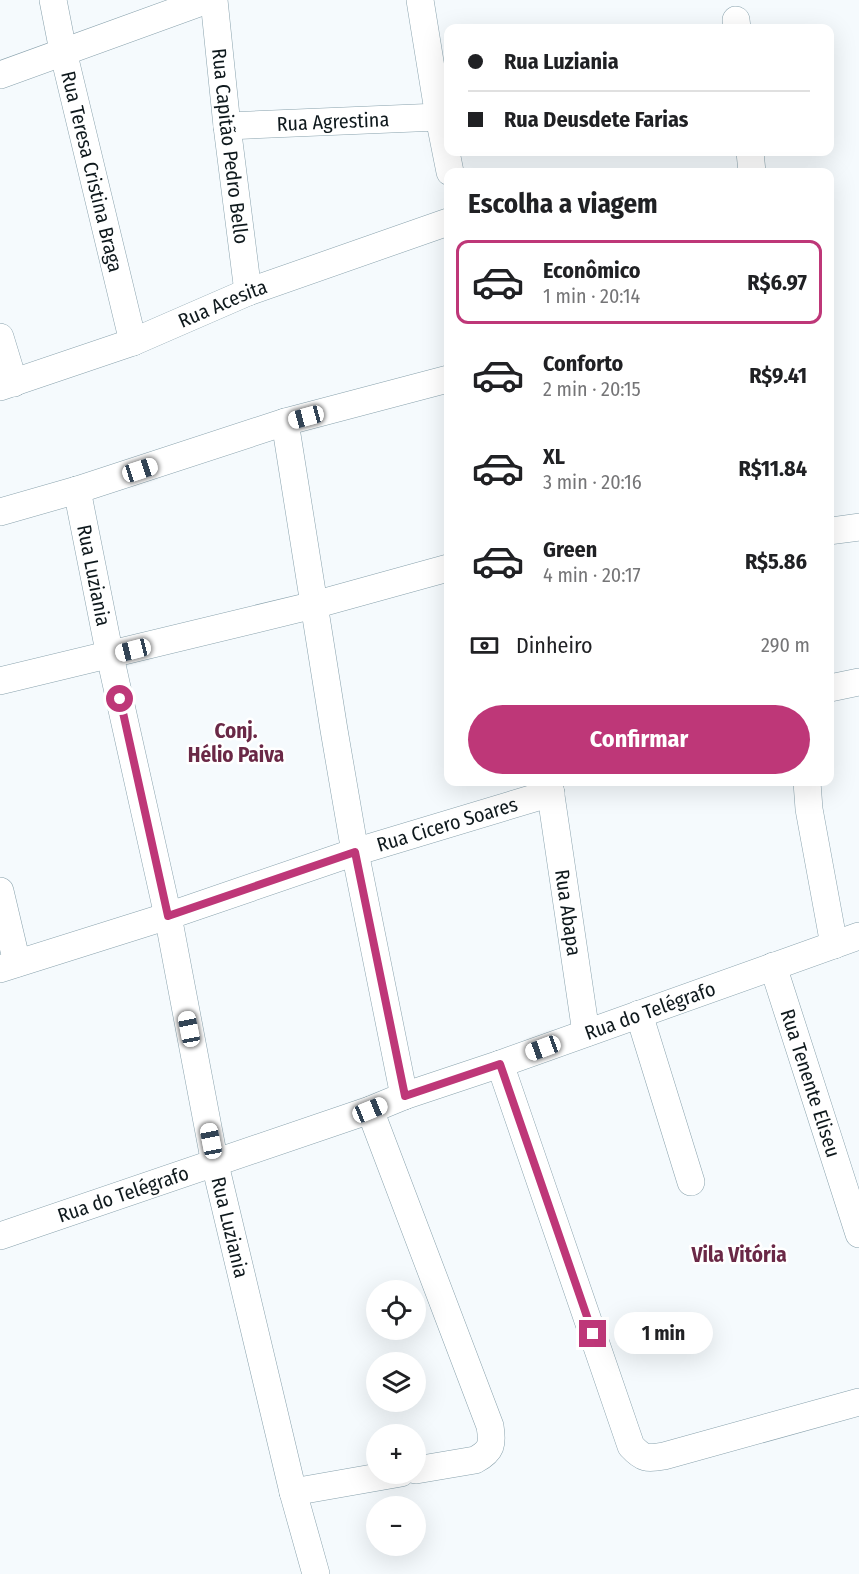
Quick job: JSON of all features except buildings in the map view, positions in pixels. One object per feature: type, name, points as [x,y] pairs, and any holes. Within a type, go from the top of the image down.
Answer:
[{"type":"street","name":"Rua Teresa Cristina Braga","points":[[53,0],[63,51],[133,342]]},
{"type":"street","points":[[0,75],[207,0]]},
{"type":"street","name":"Rua Capitão Pedro Bello","points":[[214,0],[248,292]]},
{"type":"street","points":[[420,0],[444,139]]},
{"type":"street","name":"Rua Agrestina","points":[[227,126],[440,117]]},
{"type":"street","name":"Rua Acesita","points":[[7,385],[133,342],[248,292],[444,223]]},
{"type":"street","points":[[0,337],[7,385]]},
{"type":"street","points":[[0,512],[77,490],[285,422],[444,380]]},
{"type":"street","points":[[285,422],[355,852],[405,1096]]},
{"type":"street","name":"Rua Luziania","points":[[77,490],[110,656],[168,916],[215,1164],[293,1492],[316,1574]]},
{"type":"street","points":[[834,530],[859,527]]},
{"type":"street","points":[[0,681],[314,606],[444,569]]},
{"type":"street","points":[[834,686],[859,682]]},
{"type":"street","points":[[807,786],[809,809],[834,945]]},
{"type":"street","name":"Rua Cicero Soares","points":[[9,966],[168,916],[550,787]]},
{"type":"street","name":"Rua Abapa","points":[[550,787],[586,1033]]},
{"type":"street","points":[[0,891],[9,966]]},
{"type":"street","name":"Rua do Telégrafo","points":[[0,1236],[370,1110],[859,936]]},
{"type":"street","name":"Rua Tenente Eliseu","points":[[773,966],[859,1234]]},
{"type":"street","points":[[639,1014],[691,1182]]},
{"type":"street","points":[[500,1064],[631,1446],[641,1457],[651,1459],[664,1456],[859,1402]]},
{"type":"street","points":[[370,1110],[490,1426],[492,1439],[490,1448],[483,1456],[475,1460],[426,1468]]},
{"type":"street","points":[[293,1492],[366,1479]]},
{"type":"district","name":"Conj. Hélio Paiva","points":[[236,743]]},
{"type":"district","name":"Vila Vitória","points":[[739,1255]]},
{"type":"route","points":[[120,699],[168,916],[355,852],[405,1096],[500,1064],[593,1334]]}]
